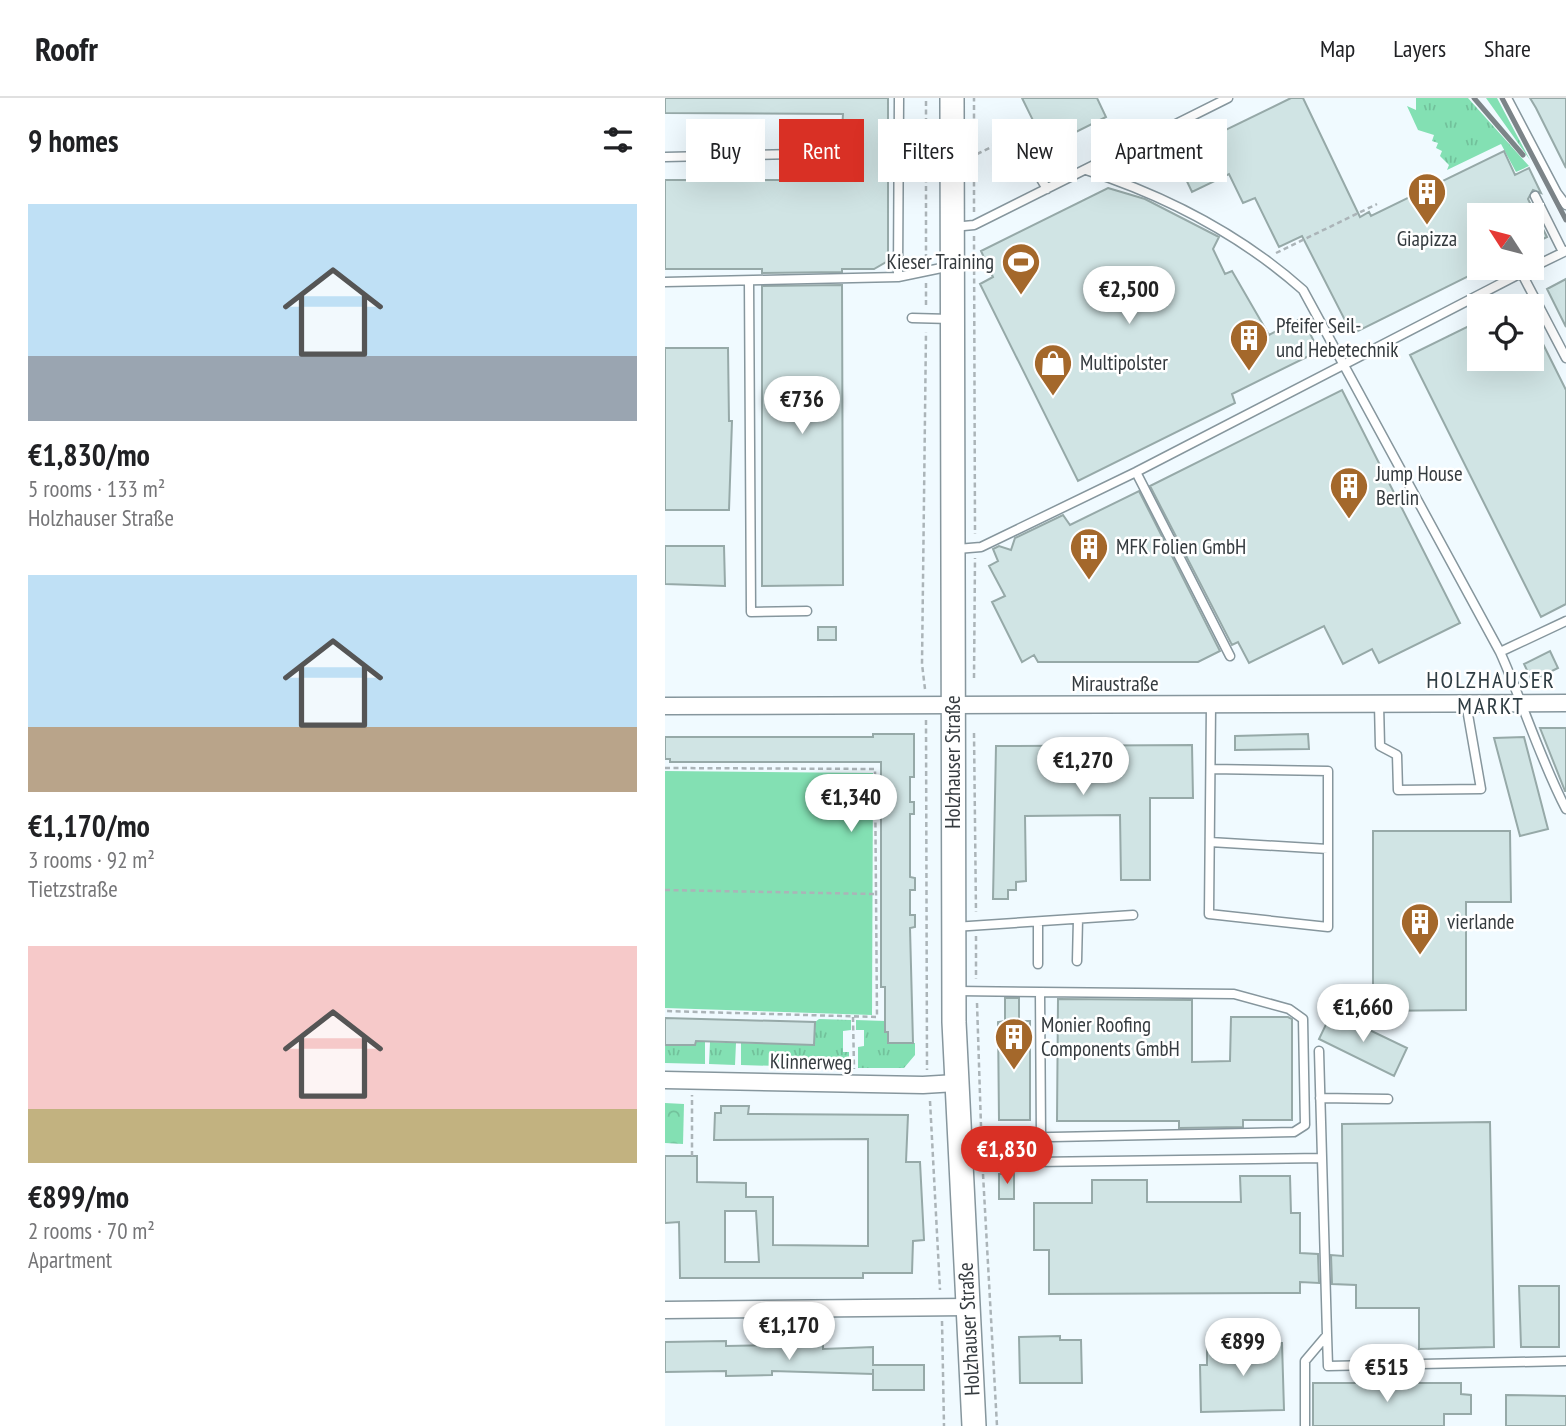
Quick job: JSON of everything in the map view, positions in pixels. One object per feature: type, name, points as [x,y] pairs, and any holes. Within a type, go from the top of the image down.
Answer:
[{"type":"main road","name":"Holzhauser Straße","points":[[952,98],[963,226],[953,266],[964,548],[953,705],[965,927],[965,991],[956,1083],[970,1139],[972,1163],[968,1307],[974,1426]]},
{"type":"street","name":"Miraustraße","points":[[665,706],[1566,703]]},
{"type":"street","name":"Klinnerweg","points":[[665,1080],[923,1085],[956,1083]]},
{"type":"street","points":[[665,1310],[968,1307]]},
{"type":"lane","points":[[899,98],[899,119]]},
{"type":"lane","points":[[963,226],[1047,190],[1228,98]]},
{"type":"lane","points":[[1507,98],[1557,194],[1566,205]]},
{"type":"lane","points":[[665,157],[779,154]]},
{"type":"lane","points":[[1086,170],[1164,199],[1267,258],[1303,289],[1500,652],[1523,703],[1552,782],[1566,809]]},
{"type":"lane","points":[[898,277],[899,182]]},
{"type":"lane","points":[[1042,182],[1047,190]]},
{"type":"lane","points":[[1535,196],[1564,252],[1544,262]]},
{"type":"lane","points":[[665,282],[898,277],[953,266]]},
{"type":"lane","points":[[964,548],[1136,472],[1506,280]]},
{"type":"lane","points":[[1525,280],[1566,358]]},
{"type":"lane","points":[[749,281],[751,612],[807,611]]},
{"type":"lane","points":[[912,318],[953,319]]},
{"type":"lane","points":[[1136,472],[1230,656]]},
{"type":"lane","points":[[1500,652],[1566,621]]},
{"type":"lane","points":[[1379,704],[1380,746],[1397,755],[1398,790],[1481,789],[1466,703]]},
{"type":"lane","points":[[1211,705],[1209,914],[1328,927],[1328,771],[1211,769]]},
{"type":"lane","points":[[1210,842],[1328,849]]},
{"type":"lane","points":[[965,927],[1133,915]]},
{"type":"lane","points":[[1077,961],[1078,919]]},
{"type":"lane","points":[[1038,922],[1038,964]]},
{"type":"lane","points":[[965,991],[1234,994],[1289,1009],[1303,1019],[1305,1125],[1294,1132],[970,1139]]},
{"type":"lane","points":[[1040,992],[1041,1138]]},
{"type":"lane","points":[[1319,1051],[1328,1366],[1566,1361]]},
{"type":"lane","points":[[1320,1098],[1388,1100]]},
{"type":"lane","points":[[972,1163],[1322,1158]]},
{"type":"lane","points":[[1305,1426],[1305,1361],[1327,1335]]},
{"type":"path","points":[[925,678],[922,664],[922,570],[926,536],[926,98]]},
{"type":"path","points":[[974,98],[963,226],[964,548],[974,679]]},
{"type":"path","points":[[1267,258],[1377,204]]},
{"type":"path","points":[[927,733],[927,1075]]},
{"type":"path","points":[[970,1139],[965,927],[974,733]]},
{"type":"path","points":[[665,768],[875,769],[877,1017],[665,1011]]},
{"type":"path","points":[[665,890],[875,894]]},
{"type":"path","points":[[853,1017],[854,1070]]},
{"type":"path","points":[[692,1092],[692,1156]]},
{"type":"path","points":[[930,1096],[940,1295]]},
{"type":"path","points":[[972,1163],[997,1426]]},
{"type":"path","points":[[942,1321],[944,1426]]},
{"type":"green space","points":[[1416,98],[1468,98],[1529,166],[1516,172],[1501,144],[1447,170],[1449,165],[1440,156],[1442,151],[1436,148],[1438,143],[1432,141],[1434,135],[1418,130],[1407,106],[1416,110]]},
{"type":"green space","points":[[1486,98],[1497,98],[1530,160]]},
{"type":"green space","points":[[665,771],[873,773],[872,1015],[665,1008]]},
{"type":"green space","points":[[819,1019],[851,1020],[851,1030],[843,1031],[843,1052],[849,1052],[849,1068],[741,1065],[741,1043],[813,1045],[815,1022]]},
{"type":"green space","points":[[856,1020],[885,1021],[889,1043],[915,1043],[915,1055],[904,1068],[858,1068],[858,1047],[864,1046],[864,1030],[856,1030]]},
{"type":"green space","points":[[696,1041],[705,1042],[705,1064],[665,1063],[665,1045],[695,1045]]},
{"type":"green space","points":[[710,1042],[736,1043],[735,1065],[709,1064]]},
{"type":"green space","points":[[665,1103],[684,1104],[683,1144],[665,1143]]},
{"type":"building","points":[[665,98],[888,98],[888,119],[878,119],[878,182],[888,182],[886,262],[874,269],[842,269],[842,272],[762,273],[762,269],[665,269],[665,180],[864,182],[864,119],[843,119],[843,114],[665,113]]},
{"type":"building","points":[[1022,98],[1097,98],[1106,117],[1091,119],[1091,124],[1077,132],[1077,119],[1032,119]]},
{"type":"building","points":[[1291,98],[1303,98],[1360,217],[1369,212],[1371,216],[1504,151],[1515,175],[1529,168],[1541,193],[1533,190],[1528,199],[1530,203],[1467,203],[1467,277],[1352,334],[1302,236],[1279,247],[1255,198],[1243,203],[1229,174],[1227,175],[1227,129]]},
{"type":"building","points":[[1530,98],[1566,98],[1566,168],[1536,108]]},
{"type":"building","points":[[1187,182],[1213,182],[1192,192]]},
{"type":"building","points":[[1108,188],[1145,199],[1219,237],[1213,249],[1225,274],[1232,271],[1269,335],[1302,318],[1319,351],[1232,394],[1235,403],[1078,481],[980,284],[993,277],[981,251]]},
{"type":"building","points":[[1566,279],[1566,327],[1547,289]]},
{"type":"building","points":[[842,285],[843,585],[762,586],[762,286]]},
{"type":"building","points":[[1467,327],[1467,371],[1544,371],[1544,346],[1566,390],[1566,604],[1541,617],[1410,355]]},
{"type":"building","points":[[665,348],[728,348],[729,421],[732,421],[729,510],[665,510]]},
{"type":"building","points":[[1342,390],[1460,623],[1379,663],[1372,649],[1343,664],[1324,626],[1249,663],[1238,642],[1232,645],[1150,486]]},
{"type":"building","name":"MFK Folien GmbH","points":[[1139,491],[1220,651],[1198,662],[1038,662],[1034,655],[1022,662],[992,602],[1005,596],[989,566],[998,561],[993,549],[999,546],[1011,550],[1015,538],[1063,515],[1070,525]]},
{"type":"building","points":[[665,546],[724,546],[725,586],[665,584]]},
{"type":"building","points":[[818,627],[836,627],[836,640],[818,640]]},
{"type":"building","points":[[1550,651],[1558,668],[1532,681],[1524,664]]},
{"type":"building","points":[[1540,728],[1566,728],[1566,791],[1565,791]]},
{"type":"building","points":[[873,734],[914,734],[914,777],[910,777],[910,802],[914,802],[914,814],[910,814],[910,877],[915,878],[915,890],[910,890],[910,915],[915,915],[915,927],[910,928],[913,1043],[888,1043],[888,1032],[885,1032],[885,987],[881,987],[881,762],[670,762],[670,759],[665,759],[665,737],[873,737]]},
{"type":"building","points":[[1308,734],[1309,749],[1235,750],[1235,736]]},
{"type":"building","points":[[1524,737],[1548,829],[1520,836],[1494,738]]},
{"type":"building","points":[[1192,745],[1193,798],[1150,798],[1150,880],[1121,880],[1120,815],[1025,816],[1026,881],[1016,882],[1016,890],[1008,890],[1008,899],[993,899],[996,746]]},
{"type":"building","name":"vierlande","points":[[1373,831],[1510,831],[1511,902],[1466,902],[1466,1010],[1373,1011]]},
{"type":"building","name":"Monier Roofing Components GmbH","points":[[1005,998],[1019,998],[1019,1021],[1030,1021],[1030,1120],[999,1120],[998,1022],[1005,1021]]},
{"type":"building","points":[[1058,999],[1192,1000],[1192,1062],[1230,1061],[1231,1017],[1292,1019],[1292,1120],[1243,1120],[1243,1127],[1179,1128],[1179,1121],[1057,1121]]},
{"type":"building","points":[[1332,1012],[1407,1048],[1394,1076],[1319,1039]]},
{"type":"building","points":[[665,1018],[815,1022],[814,1045],[696,1041],[695,1045],[665,1045]]},
{"type":"building","points":[[721,1106],[749,1106],[748,1114],[908,1115],[906,1162],[920,1162],[924,1240],[913,1241],[912,1273],[863,1273],[863,1278],[680,1278],[679,1222],[665,1223],[665,1156],[697,1156],[697,1182],[746,1183],[746,1197],[773,1197],[773,1245],[868,1246],[868,1139],[714,1140],[715,1113],[721,1113]],"holes":[[[725,1211],[756,1211],[759,1262],[725,1262]]]},
{"type":"building","points":[[1490,1122],[1494,1347],[1419,1349],[1419,1308],[1356,1308],[1356,1285],[1332,1284],[1331,1255],[1343,1256],[1342,1124]]},
{"type":"building","points":[[999,1174],[1014,1174],[1014,1199],[999,1199]]},
{"type":"building","points":[[1240,1176],[1290,1176],[1291,1213],[1300,1213],[1300,1253],[1318,1254],[1319,1283],[1300,1282],[1300,1293],[1049,1294],[1049,1250],[1034,1250],[1034,1203],[1092,1203],[1092,1180],[1147,1180],[1147,1202],[1241,1202]]},
{"type":"building","points":[[1519,1286],[1559,1286],[1559,1347],[1521,1347]]},
{"type":"building","points":[[1060,1336],[1060,1340],[1081,1340],[1082,1383],[1020,1383],[1019,1337]]},
{"type":"building","points":[[726,1341],[726,1346],[823,1344],[823,1349],[873,1347],[873,1365],[924,1365],[924,1390],[873,1390],[873,1374],[772,1371],[772,1375],[726,1376],[726,1371],[665,1372],[665,1342]]},
{"type":"building","points":[[1282,1343],[1284,1410],[1201,1412],[1200,1365],[1207,1365],[1207,1345]]},
{"type":"building","points":[[1313,1383],[1461,1383],[1461,1394],[1471,1395],[1471,1414],[1444,1414],[1444,1426],[1313,1426]]},
{"type":"building","points":[[1506,1395],[1566,1396],[1566,1426],[1506,1426]]},
{"type":"railway","points":[[1474,98],[1523,155]]},
{"type":"railway","points":[[1502,98],[1566,220]]},
{"type":"place","name":"Giapizza","points":[[1427,226]]},
{"type":"place","name":"Kieser Training","points":[[1021,296]]},
{"type":"place","name":"Pfeifer Seil- und Hebetechnik","points":[[1249,372]]},
{"type":"place","name":"Multipolster","points":[[1053,397]]},
{"type":"place","name":"Jump House Berlin","points":[[1349,520]]},
{"type":"place","name":"MFK Folien GmbH","points":[[1089,581]]},
{"type":"place","name":"vierlande","points":[[1420,956]]},
{"type":"place","name":"Monier Roofing Components GmbH","points":[[1014,1071]]},
{"type":"district","name":"HOLZHAUSER MARKT","points":[[1491,693]]}]
